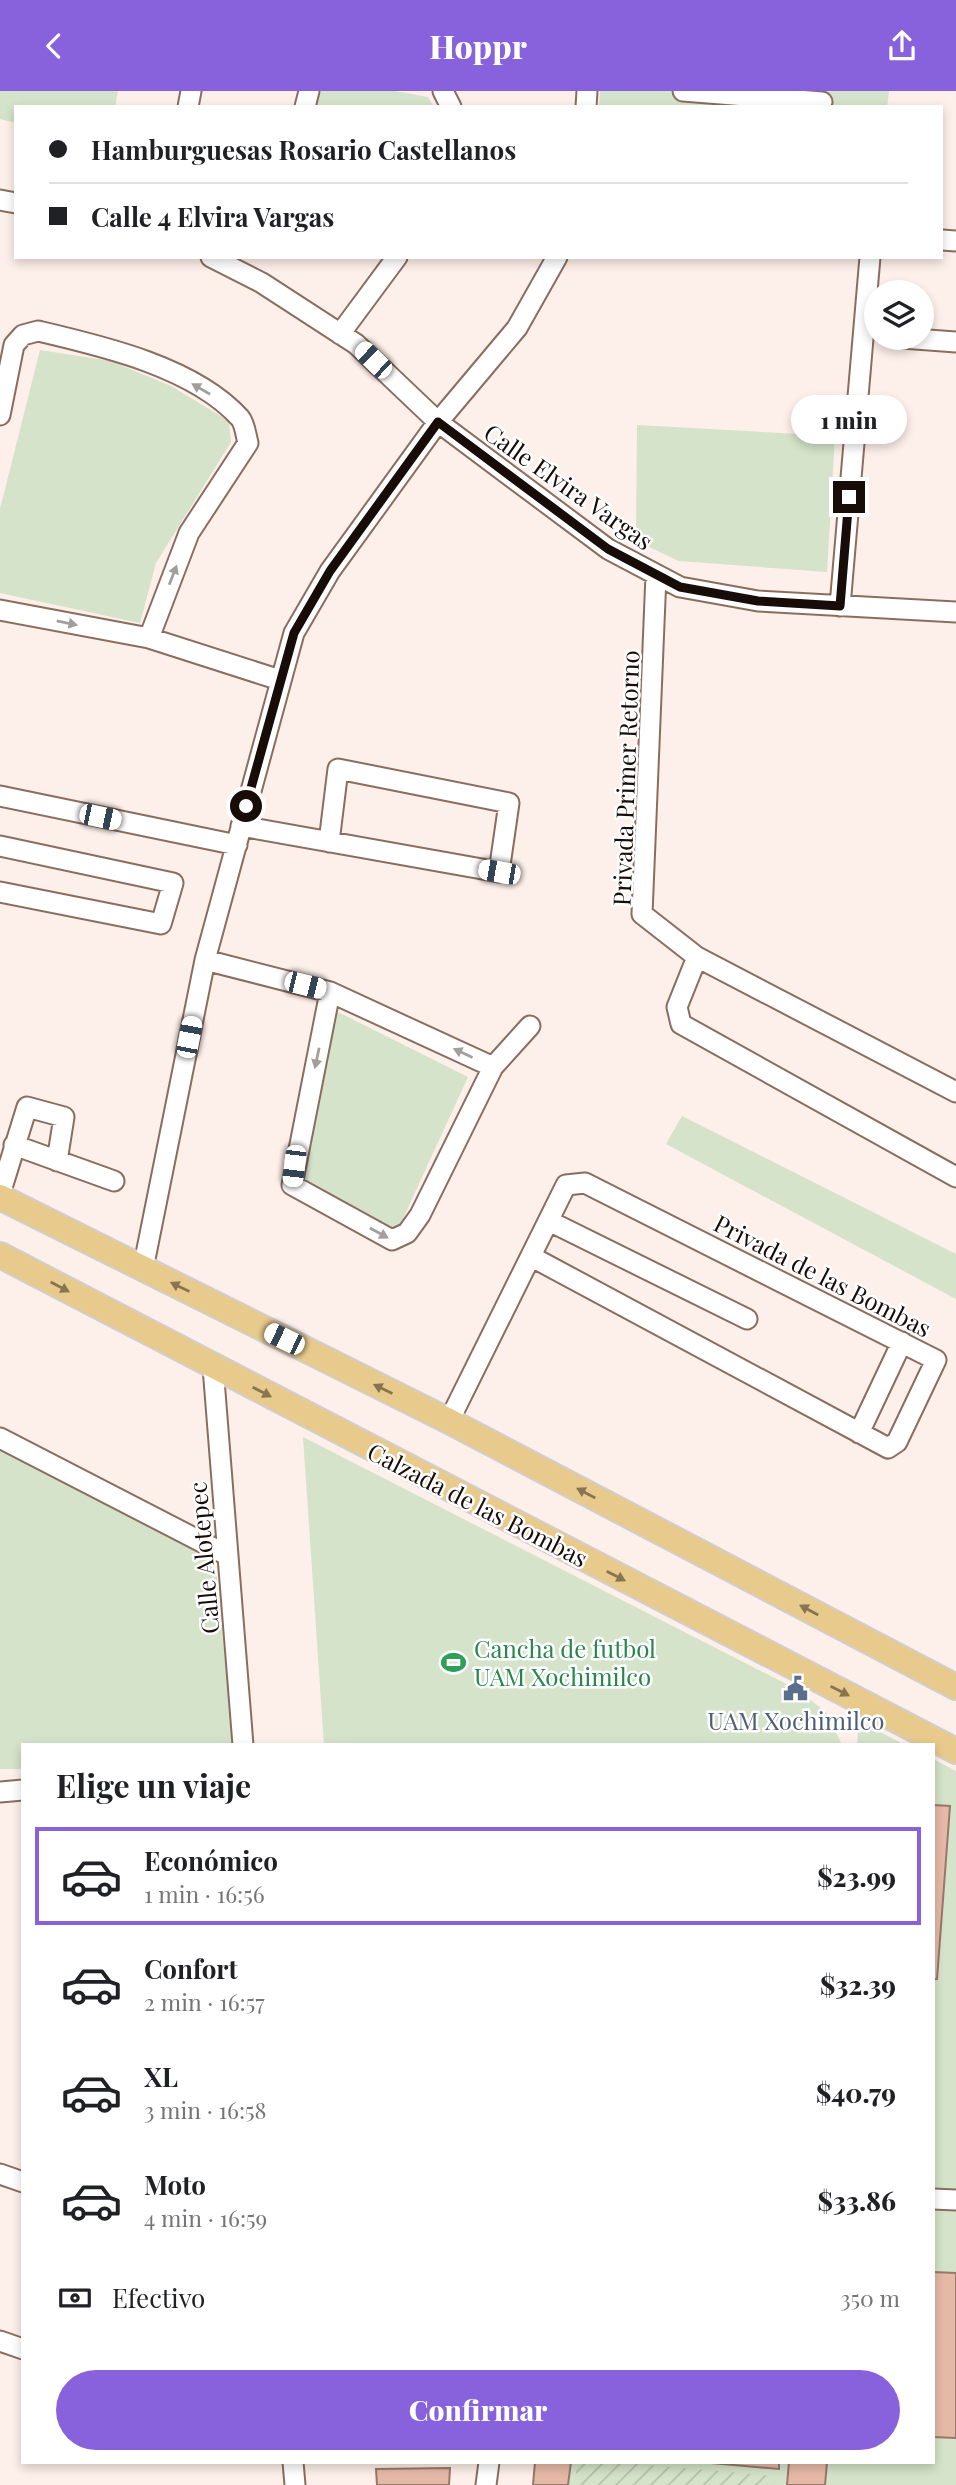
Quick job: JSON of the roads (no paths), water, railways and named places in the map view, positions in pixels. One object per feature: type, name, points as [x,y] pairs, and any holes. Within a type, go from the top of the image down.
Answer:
[{"type":"main road","points":[[0,1196],[449,1421],[956,1687]]},
{"type":"main road","name":"Calzada de las Bombas","points":[[0,1255],[956,1751]]},
{"type":"street","points":[[682,91],[822,102]]},
{"type":"street","name":"Calle Elvira Vargas","points":[[215,259],[262,283],[356,344],[438,422],[608,549],[680,587],[758,601],[956,612]]},
{"type":"street","points":[[340,334],[396,259]]},
{"type":"street","points":[[143,1269],[205,960],[294,633],[330,571],[438,422],[517,328],[556,259]]},
{"type":"street","points":[[870,259],[870,280]]},
{"type":"street","points":[[0,415],[15,345],[23,335],[38,331],[149,361],[209,393],[242,419],[248,443],[189,533],[149,638]]},
{"type":"street","points":[[934,340],[956,342]]},
{"type":"street","points":[[840,606],[868,350]]},
{"type":"street","name":"Privada Primer Retorno","points":[[656,575],[642,914],[697,957],[956,1092]]},
{"type":"street","points":[[0,610],[149,638],[280,680]]},
{"type":"street","points":[[0,796],[239,835],[329,842],[499,872],[509,803],[338,769],[329,842]]},
{"type":"street","points":[[0,846],[173,883],[161,924],[0,892]]},
{"type":"street","points":[[697,957],[677,1007],[681,1024],[956,1177]]},
{"type":"street","points":[[205,960],[330,992],[493,1067]]},
{"type":"street","points":[[330,992],[292,1185],[392,1240],[407,1233],[420,1215],[493,1067],[530,1026]]},
{"type":"street","points":[[0,1196],[27,1107],[64,1117],[57,1161]]},
{"type":"street","points":[[15,1145],[114,1181]]},
{"type":"street","name":"Privada de las Bombas","points":[[449,1421],[566,1185],[585,1183],[936,1360],[934,1369],[898,1442],[888,1448],[532,1257]]},
{"type":"street","points":[[549,1221],[747,1319]]},
{"type":"street","points":[[859,1433],[902,1342]]},
{"type":"street","name":"Calle Alotepec","points":[[213,1367],[243,1743]]},
{"type":"street","points":[[0,1438],[227,1555]]},
{"type":"street","points":[[0,1792],[21,1790]]},
{"type":"street","points":[[0,2174],[21,2181]]},
{"type":"street","points":[[935,2199],[956,2200]]},
{"type":"street","points":[[0,2341],[21,2348]]},
{"type":"street","points":[[293,2464],[295,2485]]},
{"type":"street","points":[[486,2485],[489,2464]]},
{"type":"place","name":"Cancha de futbol UAM Xochimilco","points":[[454,1662]]},
{"type":"place","name":"UAM Xochimilco","points":[[796,1689]]}]
